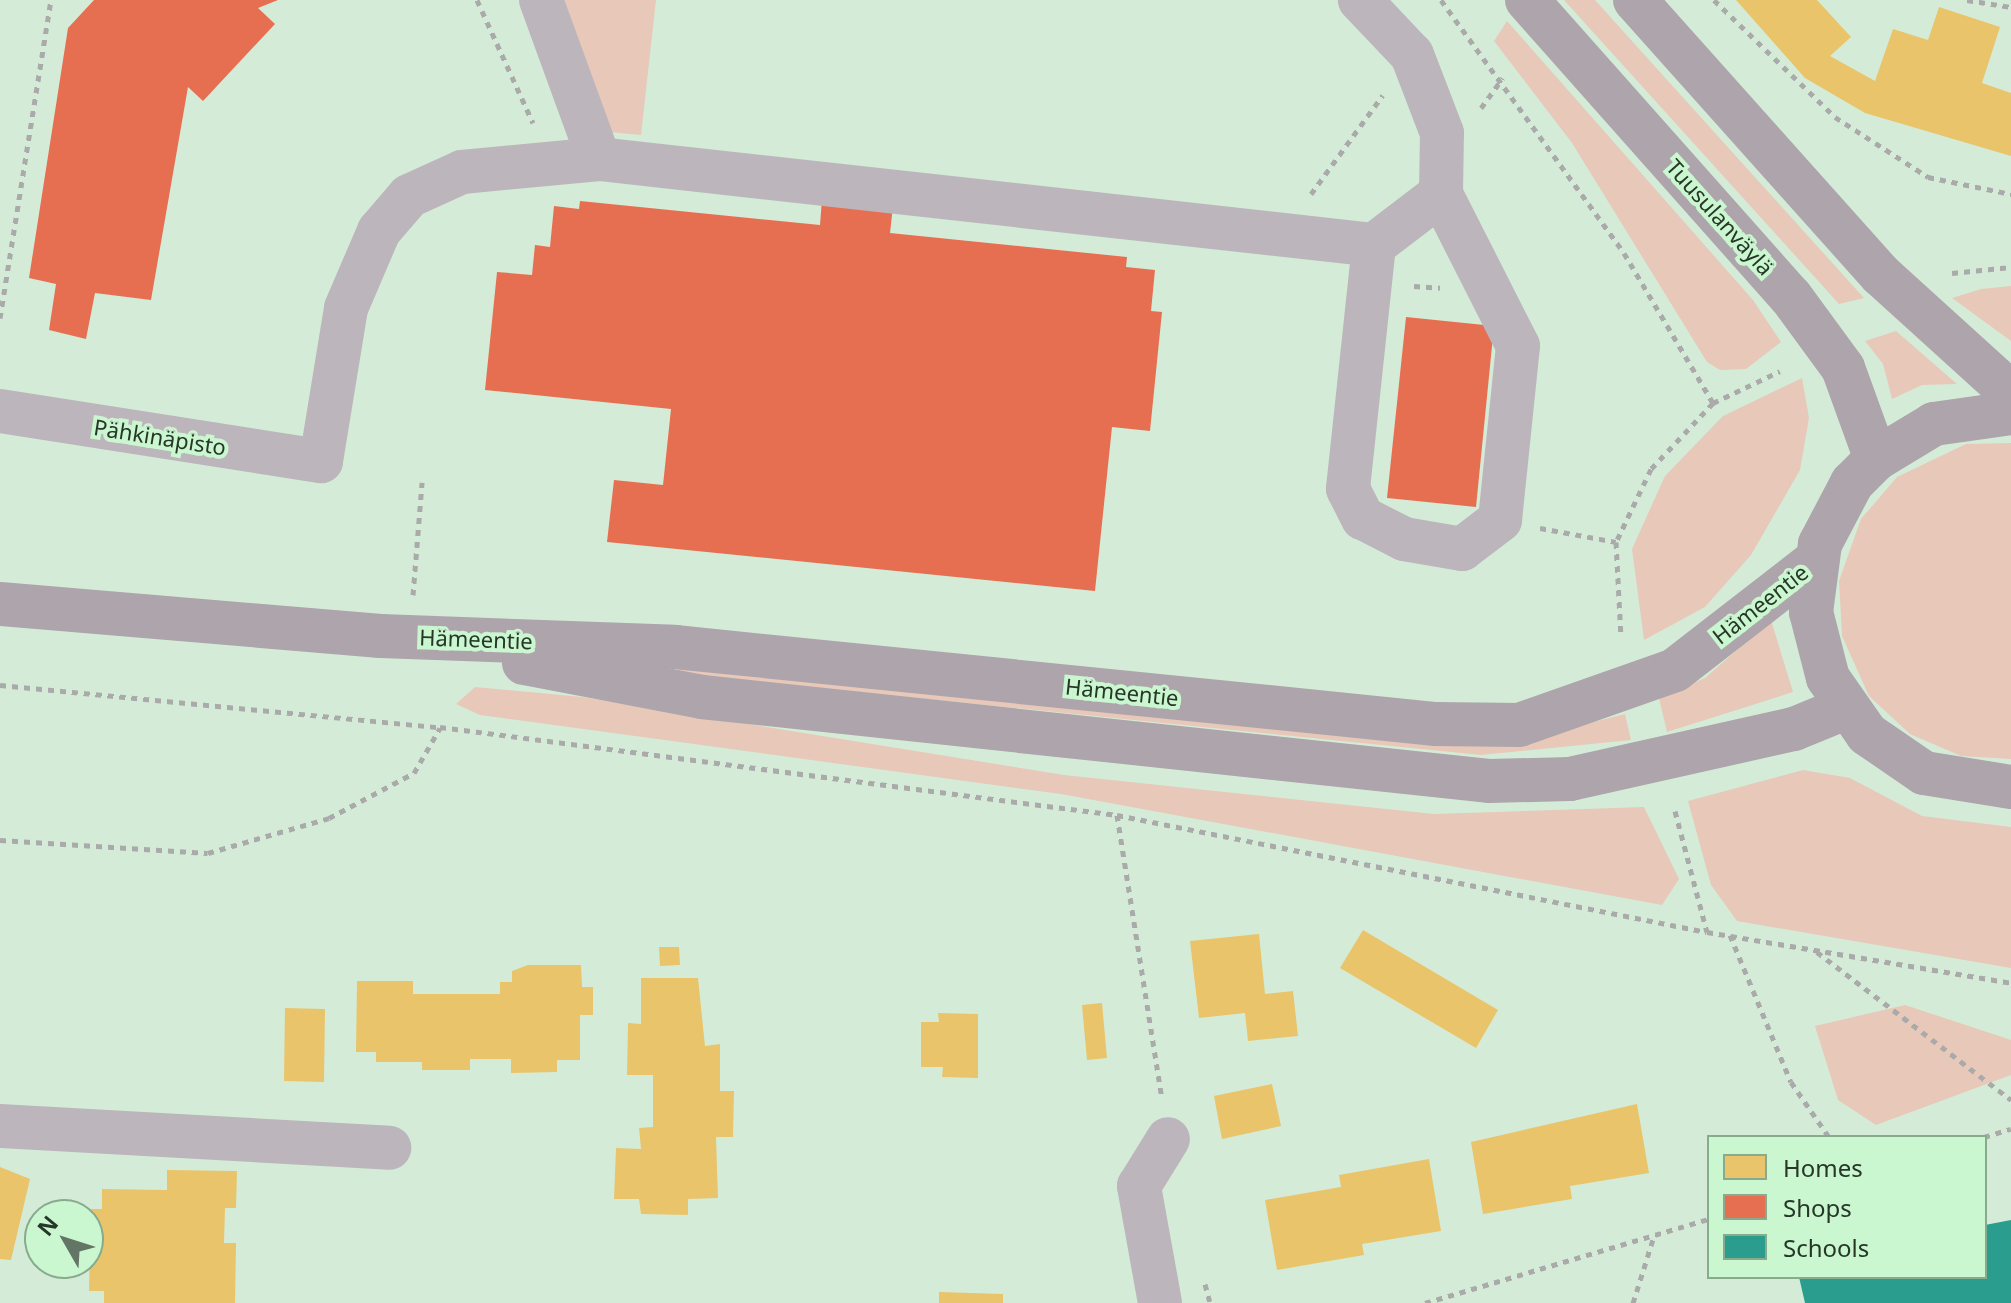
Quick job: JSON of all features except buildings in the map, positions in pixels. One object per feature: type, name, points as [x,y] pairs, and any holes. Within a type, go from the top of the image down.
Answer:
[{"type":"main road","name":"Tuusulanväylä","points":[[1527,0],[1791,297],[1843,368],[1876,459]]},
{"type":"main road","points":[[1635,0],[1871,264],[2011,393]]},
{"type":"main road","points":[[2011,413],[1934,424],[1876,459],[1833,512],[1817,560],[1817,646],[1845,708],[1885,749],[1924,773],[2011,787]]},
{"type":"main road","name":"Hämeentie","points":[[0,604],[381,636],[675,647],[1436,724],[1519,725],[1675,670],[1817,560]]},
{"type":"main road","name":"Hämeentie","points":[[381,636],[702,697],[1489,781],[1570,779],[1794,729],[1845,708]]},
{"type":"street","points":[[541,0],[599,159],[1374,245],[1441,194]]},
{"type":"street","points":[[1360,0],[1412,55],[1442,133],[1441,194],[1518,346],[1500,520],[1462,549],[1404,539],[1363,518],[1348,489],[1374,245]]},
{"type":"street","name":"Pähkinäpisto","points":[[0,411],[321,461],[346,308],[379,231],[409,196],[462,172],[599,159]]},
{"type":"street","points":[[0,1126],[389,1148]]},
{"type":"street","points":[[1160,1303],[1139,1186],[1168,1139]]},
{"type":"path","points":[[0,318],[51,0]]},
{"type":"path","points":[[1441,0],[1624,253],[1713,403]]},
{"type":"path","points":[[1714,0],[1835,117],[1928,177],[2011,194]]},
{"type":"path","points":[[1967,0],[2011,7]]},
{"type":"path","points":[[1301,239],[1307,199],[1447,8]]},
{"type":"path","points":[[1952,273],[2011,267]]},
{"type":"path","points":[[1621,637],[1616,542],[1651,469],[1713,403],[1780,371]]},
{"type":"path","points":[[413,596],[422,482]]},
{"type":"path","points":[[1500,520],[1616,542]]},
{"type":"path","points":[[0,685],[440,727],[1117,815],[1707,932],[2011,983]]},
{"type":"path","points":[[0,840],[208,853],[329,818],[414,773],[440,727]]},
{"type":"path","points":[[1675,811],[1707,932]]},
{"type":"path","points":[[1117,815],[1168,1139]]},
{"type":"path","points":[[1729,934],[1791,1082],[1828,1135]]},
{"type":"path","points":[[1816,952],[2011,1100]]},
{"type":"path","points":[[1987,1136],[2011,1129]]},
{"type":"path","points":[[1425,1303],[1707,1220]]},
{"type":"path","points":[[1633,1303],[1654,1235]]},
{"type":"path","points":[[1202,1273],[1210,1303]]},
{"type":"shaded area","points":[[558,0],[656,0],[641,135],[609,132]]},
{"type":"shaded area","points":[[1564,0],[1595,0],[1864,298],[1839,304]]},
{"type":"shaded area","points":[[1507,21],[1753,300],[1781,342],[1746,369],[1720,370],[1707,362],[1572,143],[1494,41]]},
{"type":"shaded area","points":[[2011,286],[2011,341],[1952,298],[1981,289]]},
{"type":"shaded area","points":[[1896,331],[1957,384],[1922,385],[1892,399],[1883,364],[1865,341]]},
{"type":"shaded area","points":[[1802,378],[1809,418],[1800,470],[1751,555],[1705,607],[1644,640],[1632,549],[1665,476],[1723,416]]},
{"type":"shaded area","points":[[2011,443],[2011,759],[1961,756],[1910,734],[1869,696],[1842,636],[1839,581],[1861,519],[1897,477],[1966,444]]},
{"type":"shaded area","points":[[1771,620],[1793,692],[1667,732],[1659,698],[1705,678]]},
{"type":"shaded area","points":[[677,663],[1534,737],[1625,714],[1631,740],[1481,755],[679,674]]},
{"type":"shaded area","points":[[475,687],[582,697],[1064,775],[1434,814],[1644,807],[1679,879],[1662,905],[1061,794],[480,715],[456,704]]},
{"type":"shaded area","points":[[1803,770],[1850,778],[1922,816],[2011,827],[2011,968],[1737,921],[1711,885],[1688,801]]},
{"type":"shaded area","points":[[1905,1005],[2011,1040],[2011,1075],[1876,1125],[1838,1100],[1815,1026]]}]
